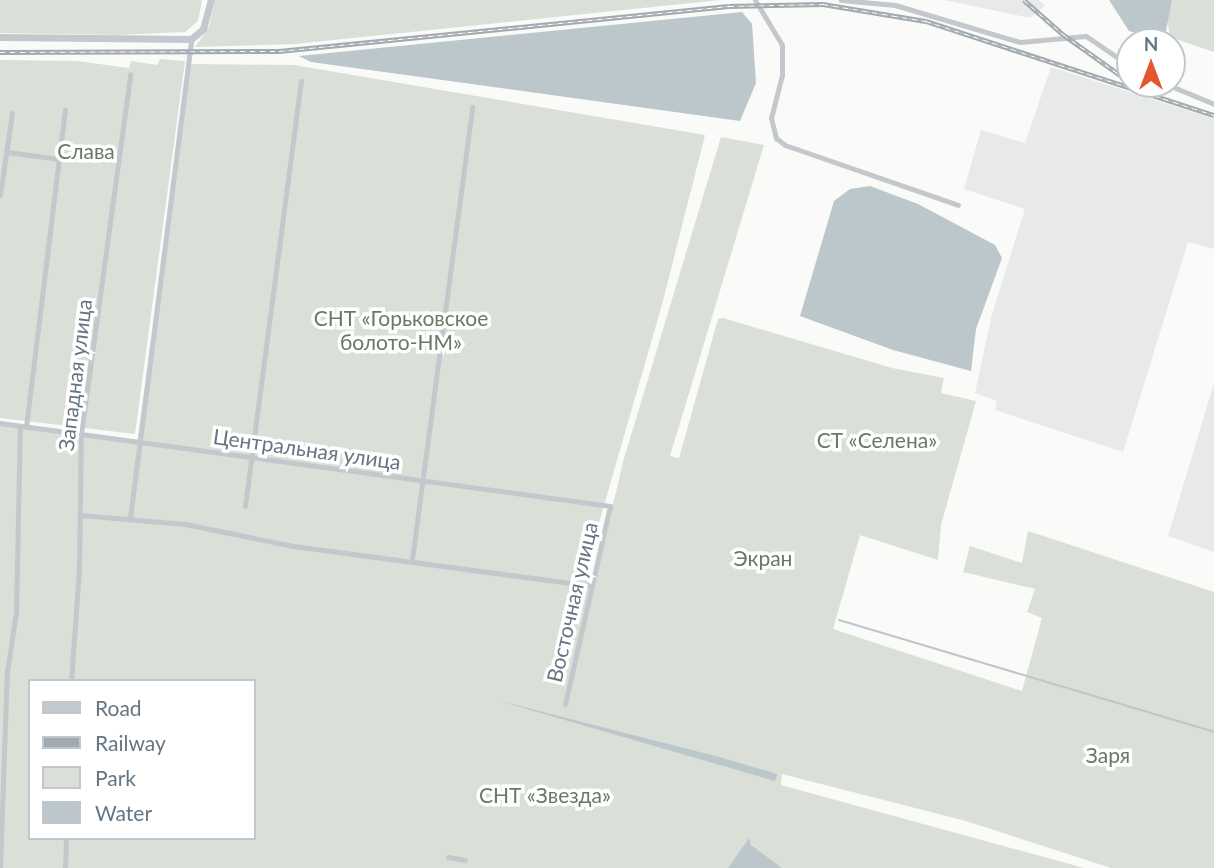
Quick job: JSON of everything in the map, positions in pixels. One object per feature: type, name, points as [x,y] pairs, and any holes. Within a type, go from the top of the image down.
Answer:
[{"type":"street","points":[[0,37],[191,38],[203,29],[211,0]]},
{"type":"street","points":[[755,0],[782,45],[782,75],[771,118],[776,138],[785,145],[958,205]]},
{"type":"street","points":[[841,0],[895,5],[1020,42],[1086,36],[1116,56]]},
{"type":"street","points":[[130,518],[137,442],[191,38]]},
{"type":"street","name":"Западная улица","points":[[71,679],[80,515],[81,434],[130,74]]},
{"type":"street","points":[[245,506],[301,80]]},
{"type":"street","points":[[1186,92],[1214,104]]},
{"type":"street","points":[[412,559],[420,480],[471,107]]},
{"type":"street","points":[[0,868],[7,672],[16,612],[23,426],[65,109]]},
{"type":"street","points":[[0,195],[12,113]]},
{"type":"street","points":[[7,152],[60,159]]},
{"type":"street","name":"Центральная улица","points":[[0,423],[610,506]]},
{"type":"street","name":"Восточная улица","points":[[565,704],[610,506]]},
{"type":"street","points":[[80,515],[130,518],[293,546],[412,559],[591,586]]},
{"type":"street","points":[[65,868],[66,840]]},
{"type":"street","points":[[449,857],[465,860]]},
{"type":"shaded area","points":[[944,0],[1039,0],[1045,6],[1030,18]]},
{"type":"shaded area","points":[[1051,67],[1116,88],[1116,98],[1148,98],[1214,119],[1214,249],[1188,242],[1123,452],[995,410],[997,401],[975,393],[992,314],[1025,209],[964,189],[981,130],[1025,143]]},
{"type":"shaded area","points":[[1214,383],[1214,552],[1168,536]]},
{"type":"green space","points":[[0,0],[202,0],[198,21],[185,32],[117,35],[0,33]]},
{"type":"green space","points":[[215,0],[720,0],[295,44],[195,47],[209,27]]},
{"type":"green space","points":[[1172,0],[1214,0],[1214,52],[1186,42],[1186,28],[1169,28],[1167,18]]},
{"type":"green space","name":"Слава","points":[[160,59],[185,61],[135,434],[0,418],[0,60],[77,61],[129,68],[131,61],[157,65]]},
{"type":"green space","name":"СНТ «Горьковское болото-НМ»","points":[[189,64],[294,65],[705,135],[663,301],[583,578],[595,582],[623,462],[721,137],[764,145],[670,456],[679,458],[718,319],[723,318],[892,368],[944,378],[941,393],[976,401],[941,525],[938,560],[860,535],[833,629],[1022,691],[1042,618],[1027,612],[1035,589],[963,572],[970,546],[1022,563],[1028,531],[1214,592],[1214,868],[1111,868],[966,821],[782,774],[781,785],[1084,868],[0,868],[0,425],[137,444]]},
{"type":"water","points":[[1109,0],[1172,0],[1167,28],[1127,28]]},
{"type":"water","points":[[742,12],[752,24],[756,83],[740,121],[311,62],[299,56]]},
{"type":"water","points":[[870,186],[918,204],[995,245],[1002,258],[976,329],[971,371],[893,350],[800,316],[834,201],[850,189]]},
{"type":"water","points":[[496,700],[719,757],[777,774],[775,781]]},
{"type":"water","points":[[749,838],[751,845],[782,868],[728,868]]},
{"type":"waterway","points":[[839,620],[1214,732]]},
{"type":"railway","points":[[1024,0],[1064,35],[1116,72]]},
{"type":"railway","points":[[0,52],[279,51],[729,6],[823,4],[926,21],[1214,115]]},
{"type":"park label","name":"СТ «Селена»","points":[[877,440]]},
{"type":"park label","name":"Экран","points":[[763,558]]},
{"type":"park label","name":"Заря","points":[[1108,755]]},
{"type":"park label","name":"СНТ «Звезда»","points":[[545,795]]}]
